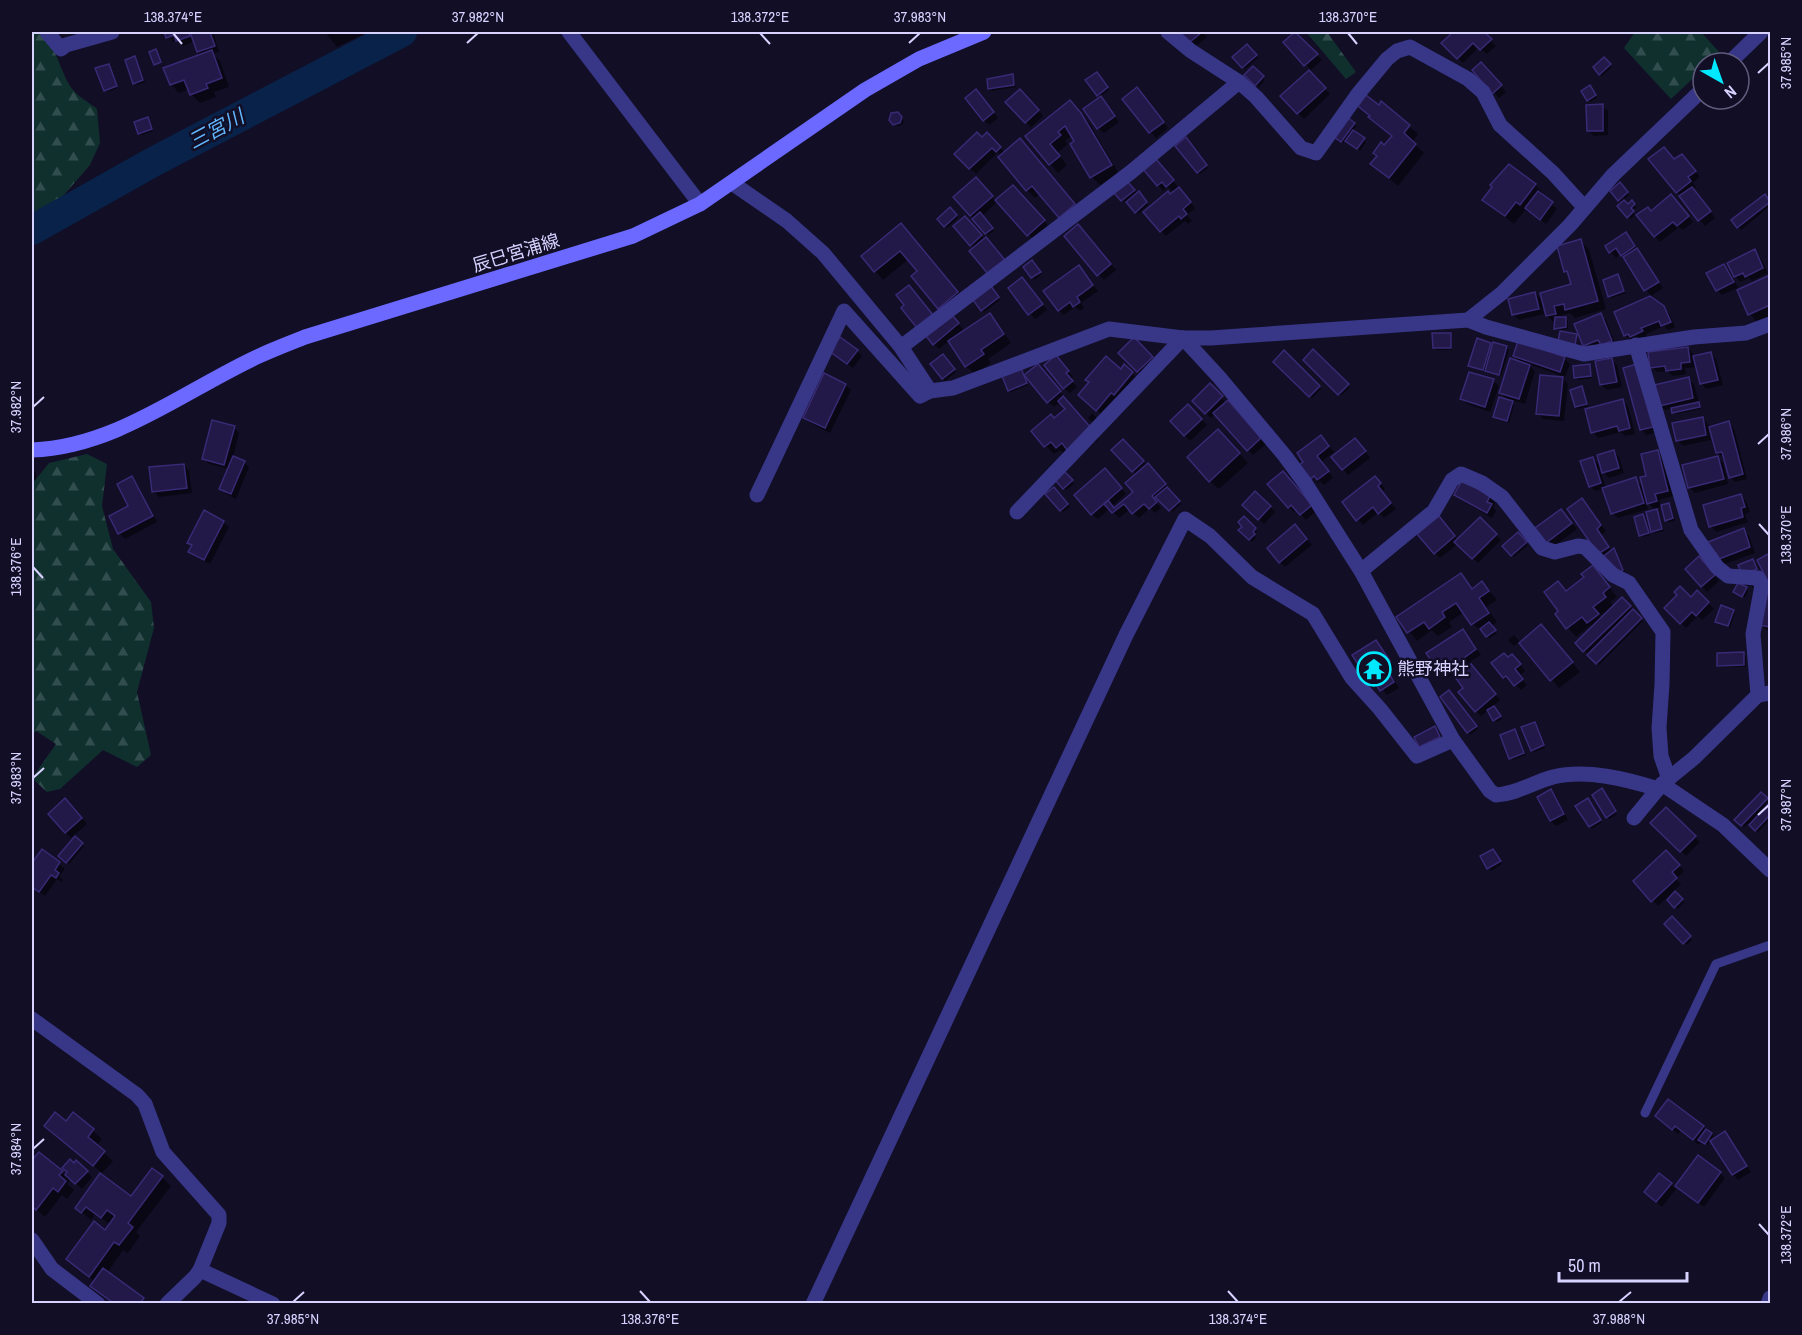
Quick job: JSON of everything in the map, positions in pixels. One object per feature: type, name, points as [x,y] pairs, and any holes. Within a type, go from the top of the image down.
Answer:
[{"type":"main road","name":"辰巳宮浦線","points":[[32,450],[79,444],[130,424],[258,356],[305,337],[633,236],[700,204],[866,90],[920,59],[984,32]]},
{"type":"street","points":[[47,32],[61,49],[66,45],[112,32]]},
{"type":"street","points":[[569,32],[700,204]]},
{"type":"street","points":[[1168,32],[1191,51],[1239,82],[1256,97],[1301,148],[1316,153],[1358,94],[1387,59],[1396,51],[1410,47],[1468,79],[1483,92],[1500,125],[1553,173],[1584,207]]},
{"type":"street","points":[[1741,51],[1761,32]]},
{"type":"street","points":[[901,347],[1131,172],[1239,82]]},
{"type":"street","points":[[1468,320],[1502,293],[1570,225],[1613,175],[1691,100]]},
{"type":"street","points":[[732,183],[787,221],[823,253],[901,347],[930,391]]},
{"type":"street","points":[[757,495],[844,311],[920,396],[930,391],[952,388],[1109,329],[1183,338],[1253,336],[1468,320],[1584,354],[1636,345],[1746,333],[1770,324]]},
{"type":"street","points":[[1017,512],[1183,338]]},
{"type":"street","points":[[1183,338],[1219,377],[1307,486],[1361,571],[1453,740],[1490,791],[1496,795],[1506,795],[1552,778],[1572,774],[1663,784],[1723,825],[1770,870]]},
{"type":"street","points":[[1634,818],[1663,784],[1764,694],[1753,634],[1762,585],[1758,578],[1728,576],[1717,567],[1691,530],[1636,345]]},
{"type":"street","points":[[1361,571],[1434,511],[1452,480],[1461,474],[1482,483],[1502,497],[1542,548],[1555,552],[1578,546],[1586,547],[1613,575],[1629,583],[1663,632],[1659,728],[1663,784]]},
{"type":"street","points":[[813,1304],[1126,635],[1185,519],[1210,536],[1252,577],[1313,614],[1352,678],[1417,756],[1453,740]]},
{"type":"street","points":[[32,1019],[137,1095],[145,1104],[163,1152],[219,1215],[219,1223],[200,1270],[195,1278],[167,1304]]},
{"type":"street","points":[[32,1240],[52,1269],[98,1304]]},
{"type":"street","points":[[200,1270],[273,1304]]},
{"type":"street","points":[[1768,1304],[1770,1298]]},
{"type":"lane","points":[[1646,1113],[1716,964],[1770,945]]},
{"type":"green space","points":[[32,32],[47,40],[74,91],[97,109],[100,143],[90,165],[56,204],[32,218]]},
{"type":"green space","points":[[1306,32],[1327,32],[1356,72],[1346,79]]},
{"type":"green space","points":[[1635,32],[1701,32],[1718,51],[1691,51],[1691,80],[1671,99],[1624,48]]},
{"type":"green space","points":[[87,454],[107,464],[102,506],[113,549],[151,602],[154,628],[137,692],[151,755],[137,767],[103,750],[60,789],[47,792],[32,778],[56,744],[36,731],[32,735],[32,484],[49,463]]},
{"type":"building","points":[[164,32],[188,32],[190,36],[176,41],[174,35],[166,38]]},
{"type":"building","points":[[190,32],[210,32],[215,46],[197,52]]},
{"type":"building","points":[[1180,32],[1202,32],[1190,42]]},
{"type":"building","points":[[1295,32],[1318,54],[1304,66],[1283,42]]},
{"type":"building","points":[[1450,32],[1484,32],[1492,39],[1480,50],[1473,43],[1457,59],[1441,43],[1450,35]]},
{"type":"building","points":[[1247,44],[1257,55],[1242,68],[1232,57]]},
{"type":"building","points":[[156,49],[161,62],[154,65],[149,52]]},
{"type":"building","points":[[212,50],[222,78],[206,84],[208,88],[190,95],[184,80],[170,85],[163,68]]},
{"type":"building","points":[[135,56],[143,80],[133,84],[125,60]]},
{"type":"building","points":[[1604,57],[1611,64],[1599,75],[1593,67]]},
{"type":"building","points":[[1481,62],[1502,85],[1492,94],[1472,70]]},
{"type":"building","points":[[109,64],[117,86],[104,91],[95,68]]},
{"type":"building","points":[[1253,66],[1264,76],[1255,86],[1244,75]]},
{"type":"building","points":[[1309,70],[1326,88],[1297,114],[1280,96]]},
{"type":"building","points":[[1097,72],[1108,87],[1097,96],[1085,80]]},
{"type":"building","points":[[1013,74],[1014,85],[988,89],[987,79]]},
{"type":"building","points":[[1590,85],[1596,95],[1587,101],[1581,91]]},
{"type":"building","points":[[1137,87],[1164,122],[1149,133],[1122,99]]},
{"type":"building","points":[[976,89],[994,112],[983,121],[965,98]]},
{"type":"building","points":[[1020,89],[1039,110],[1025,123],[1005,102]]},
{"type":"building","points":[[1366,95],[1379,105],[1381,101],[1410,125],[1404,133],[1416,144],[1389,178],[1370,164],[1377,156],[1373,153],[1381,142],[1384,145],[1392,136],[1358,106]]},
{"type":"building","points":[[1101,96],[1115,116],[1097,129],[1083,109]]},
{"type":"building","points":[[1070,100],[1081,113],[1112,165],[1090,178],[1070,144],[1074,141],[1065,126],[1058,132],[1061,135],[1050,144],[1060,156],[1049,165],[1025,136]]},
{"type":"building","points":[[1603,104],[1603,131],[1587,131],[1586,105]]},
{"type":"building","points":[[898,112],[902,117],[900,123],[893,125],[889,120],[891,113]]},
{"type":"building","points":[[148,117],[152,129],[138,134],[134,122]]},
{"type":"building","points":[[1348,118],[1355,123],[1341,142],[1334,137]]},
{"type":"building","points":[[1353,130],[1365,138],[1357,149],[1345,141]]},
{"type":"building","points":[[977,132],[982,137],[987,132],[1001,147],[996,152],[992,148],[969,169],[954,154]]},
{"type":"building","points":[[1186,137],[1207,165],[1197,173],[1175,146]]},
{"type":"building","points":[[1020,138],[1075,204],[1059,218],[1032,186],[1026,191],[998,157]]},
{"type":"building","points":[[1664,147],[1674,159],[1682,154],[1696,171],[1688,177],[1691,181],[1676,193],[1648,159]]},
{"type":"building","points":[[1156,159],[1174,180],[1166,187],[1162,182],[1157,186],[1143,169]]},
{"type":"building","points":[[1509,164],[1536,184],[1520,205],[1516,202],[1505,216],[1482,200],[1492,187],[1490,185]]},
{"type":"building","points":[[976,177],[993,196],[970,216],[953,197]]},
{"type":"building","points":[[1126,180],[1135,190],[1121,201],[1113,192]]},
{"type":"building","points":[[1620,182],[1628,192],[1618,201],[1610,191]]},
{"type":"building","points":[[1013,185],[1045,220],[1027,236],[995,200]]},
{"type":"building","points":[[1179,187],[1191,202],[1183,209],[1187,214],[1181,219],[1179,216],[1160,232],[1143,212],[1168,191],[1170,194]]},
{"type":"building","points":[[1692,187],[1711,211],[1698,221],[1679,196]]},
{"type":"building","points":[[1139,191],[1147,202],[1135,213],[1126,202]]},
{"type":"building","points":[[1538,191],[1553,202],[1540,220],[1525,208]]},
{"type":"building","points":[[1671,194],[1689,216],[1677,226],[1673,222],[1654,237],[1636,215],[1648,207],[1651,211]]},
{"type":"building","points":[[1765,194],[1770,202],[1737,228],[1731,220]]},
{"type":"building","points":[[1624,200],[1628,204],[1632,200],[1635,204],[1631,208],[1634,211],[1627,218],[1617,206]]},
{"type":"building","points":[[950,207],[957,215],[944,227],[937,219]]},
{"type":"building","points":[[980,212],[993,228],[985,234],[972,219]]},
{"type":"building","points":[[965,216],[982,235],[970,246],[953,226]]},
{"type":"building","points":[[901,223],[958,292],[938,309],[911,276],[917,271],[900,251],[874,272],[861,256]]},
{"type":"building","points":[[1078,224],[1111,264],[1097,276],[1064,236]]},
{"type":"building","points":[[1626,232],[1635,246],[1621,256],[1616,248],[1609,253],[1605,246]]},
{"type":"building","points":[[986,237],[1005,260],[988,274],[969,251]]},
{"type":"building","points":[[1581,239],[1598,301],[1565,310],[1564,304],[1554,306],[1556,314],[1546,316],[1540,293],[1571,284],[1567,271],[1564,272],[1557,246]]},
{"type":"building","points":[[1637,248],[1659,282],[1644,291],[1623,257]]},
{"type":"building","points":[[1755,249],[1763,268],[1745,277],[1743,273],[1734,277],[1727,263]]},
{"type":"building","points":[[1032,260],[1041,272],[1031,278],[1023,267]]},
{"type":"building","points":[[1724,264],[1734,282],[1716,291],[1706,273]]},
{"type":"building","points":[[1079,265],[1093,285],[1077,297],[1080,302],[1073,307],[1070,302],[1058,311],[1043,291]]},
{"type":"building","points":[[1618,274],[1624,291],[1608,297],[1603,280]]},
{"type":"building","points":[[1770,275],[1770,305],[1748,315],[1737,290]]},
{"type":"building","points":[[1022,277],[1043,304],[1028,315],[1008,288]]},
{"type":"building","points":[[909,285],[933,315],[917,328],[901,308],[904,305],[896,295]]},
{"type":"building","points":[[991,286],[999,297],[981,311],[973,300]]},
{"type":"building","points":[[1535,292],[1539,309],[1512,315],[1508,299]]},
{"type":"building","points":[[1650,296],[1664,306],[1671,322],[1661,326],[1659,321],[1641,328],[1643,331],[1630,337],[1628,334],[1624,336],[1614,312]]},
{"type":"building","points":[[990,313],[1004,334],[981,350],[984,354],[965,367],[948,341]]},
{"type":"building","points":[[1601,313],[1612,341],[1601,345],[1598,340],[1583,346],[1574,324]]},
{"type":"building","points":[[952,315],[959,323],[933,345],[926,336]]},
{"type":"building","points":[[1555,317],[1566,317],[1566,327],[1554,329]]},
{"type":"building","points":[[1560,331],[1577,334],[1575,345],[1558,341]]},
{"type":"building","points":[[1432,333],[1451,333],[1451,348],[1433,348]]},
{"type":"building","points":[[840,337],[858,350],[847,364],[829,351]]},
{"type":"building","points":[[1134,337],[1153,357],[1137,372],[1118,353]]},
{"type":"building","points":[[1477,338],[1491,343],[1483,370],[1468,366]]},
{"type":"building","points":[[1518,341],[1565,357],[1560,372],[1513,356]]},
{"type":"building","points":[[1493,342],[1507,346],[1499,375],[1485,371]]},
{"type":"building","points":[[1688,347],[1690,362],[1681,363],[1681,369],[1666,371],[1665,366],[1650,368],[1648,352]]},
{"type":"building","points":[[1313,349],[1349,384],[1338,395],[1303,360]]},
{"type":"building","points":[[1284,350],[1320,386],[1309,397],[1273,362]]},
{"type":"building","points":[[1711,352],[1718,380],[1700,384],[1693,356]]},
{"type":"building","points":[[943,354],[955,369],[942,379],[930,364]]},
{"type":"building","points":[[1056,355],[1069,371],[1066,373],[1073,381],[1063,389],[1044,365]]},
{"type":"building","points":[[1106,356],[1121,369],[1124,364],[1133,372],[1114,395],[1111,393],[1096,411],[1078,395],[1089,382],[1085,380]]},
{"type":"building","points":[[1510,358],[1530,365],[1519,399],[1499,393]]},
{"type":"building","points":[[1612,358],[1617,382],[1600,385],[1595,361]]},
{"type":"building","points":[[1038,364],[1061,391],[1047,403],[1024,375]]},
{"type":"building","points":[[1590,364],[1591,376],[1574,378],[1573,366]]},
{"type":"building","points":[[1637,364],[1653,427],[1640,430],[1623,368]]},
{"type":"building","points":[[1021,368],[1027,383],[1008,391],[1002,376]]},
{"type":"building","points":[[1469,372],[1494,379],[1485,407],[1460,399]]},
{"type":"building","points":[[824,373],[846,384],[825,428],[803,418]]},
{"type":"building","points":[[1540,375],[1563,377],[1559,416],[1536,414]]},
{"type":"building","points":[[1689,377],[1693,398],[1659,406],[1654,385]]},
{"type":"building","points":[[1210,383],[1223,396],[1205,414],[1192,401]]},
{"type":"building","points":[[1582,386],[1587,404],[1575,407],[1570,390]]},
{"type":"building","points":[[1063,396],[1092,429],[1067,450],[1062,443],[1056,448],[1051,442],[1044,447],[1031,431],[1051,414],[1054,418],[1065,409],[1058,401]]},
{"type":"building","points":[[1499,397],[1513,401],[1507,421],[1493,417]]},
{"type":"building","points":[[1623,399],[1630,428],[1619,431],[1617,426],[1591,433],[1585,409]]},
{"type":"building","points":[[1228,400],[1261,438],[1247,451],[1213,413]]},
{"type":"building","points":[[1699,402],[1700,407],[1672,413],[1671,408]]},
{"type":"building","points":[[1188,404],[1202,419],[1184,436],[1170,421]]},
{"type":"building","points":[[1703,417],[1706,435],[1676,441],[1672,423]]},
{"type":"building","points":[[212,420],[235,426],[224,465],[202,459]]},
{"type":"building","points":[[1729,421],[1743,474],[1729,478],[1722,452],[1716,453],[1709,427]]},
{"type":"building","points":[[1218,429],[1240,453],[1209,482],[1187,457]]},
{"type":"building","points":[[1321,435],[1329,446],[1317,456],[1329,471],[1317,480],[1314,476],[1311,479],[1299,465],[1303,462],[1297,453]]},
{"type":"building","points":[[1355,438],[1366,451],[1342,470],[1331,457]]},
{"type":"building","points":[[1123,439],[1144,461],[1132,472],[1111,450]]},
{"type":"building","points":[[1614,450],[1619,468],[1602,473],[1597,455]]},
{"type":"building","points":[[1658,450],[1668,491],[1655,494],[1657,501],[1647,504],[1640,477],[1646,476],[1641,454]]},
{"type":"building","points":[[233,456],[245,461],[231,494],[219,489]]},
{"type":"building","points":[[1718,456],[1724,479],[1688,488],[1682,465]]},
{"type":"building","points":[[1593,457],[1601,483],[1589,487],[1580,461]]},
{"type":"building","points":[[1148,463],[1166,484],[1152,496],[1157,502],[1149,509],[1144,504],[1132,514],[1124,504],[1112,513],[1104,504],[1108,500],[1114,508],[1133,492],[1125,483]]},
{"type":"building","points":[[184,464],[187,488],[152,492],[149,467]]},
{"type":"building","points":[[1105,468],[1122,488],[1091,515],[1074,495]]},
{"type":"building","points":[[1064,471],[1073,480],[1063,489],[1055,480]]},
{"type":"building","points":[[1283,471],[1312,505],[1300,515],[1291,505],[1288,508],[1267,484]]},
{"type":"building","points":[[132,476],[153,516],[118,534],[109,516],[128,506],[117,484]]},
{"type":"building","points":[[1375,476],[1381,483],[1378,486],[1391,503],[1378,514],[1373,507],[1356,521],[1342,502]]},
{"type":"building","points":[[1636,477],[1644,503],[1611,514],[1602,488]]},
{"type":"building","points":[[1462,480],[1490,496],[1487,502],[1492,504],[1487,513],[1454,495]]},
{"type":"building","points":[[1054,487],[1068,504],[1060,511],[1045,494]]},
{"type":"building","points":[[1167,487],[1180,501],[1169,511],[1155,497]]},
{"type":"building","points":[[1255,491],[1271,506],[1258,520],[1242,505]]},
{"type":"building","points":[[1741,494],[1745,507],[1741,508],[1743,517],[1709,527],[1703,505]]},
{"type":"building","points":[[1582,498],[1601,525],[1597,529],[1609,547],[1598,554],[1567,509]]},
{"type":"building","points":[[1669,503],[1673,518],[1665,521],[1661,505]]},
{"type":"building","points":[[1561,509],[1572,523],[1546,543],[1535,528]]},
{"type":"building","points":[[1657,509],[1662,529],[1651,532],[1646,512]]},
{"type":"building","points":[[204,510],[224,521],[204,560],[188,552],[192,545],[187,543]]},
{"type":"building","points":[[1643,514],[1649,533],[1639,536],[1634,517]]},
{"type":"building","points":[[1244,516],[1256,528],[1253,532],[1255,534],[1249,540],[1238,530],[1242,527],[1238,522]]},
{"type":"building","points":[[1439,516],[1455,536],[1434,554],[1417,534]]},
{"type":"building","points":[[1480,517],[1497,534],[1472,559],[1454,542]]},
{"type":"building","points":[[1295,524],[1307,539],[1279,563],[1267,548]]},
{"type":"building","points":[[1744,528],[1750,547],[1719,559],[1716,553],[1712,554],[1708,542]]},
{"type":"building","points":[[1518,532],[1527,542],[1511,556],[1502,546]]},
{"type":"building","points":[[1614,548],[1623,570],[1617,574],[1604,556]]},
{"type":"building","points":[[1770,553],[1770,580],[1768,582],[1757,560]]},
{"type":"building","points":[[1699,556],[1715,575],[1701,587],[1685,569]]},
{"type":"building","points":[[1753,559],[1757,569],[1742,575],[1738,565]]},
{"type":"building","points":[[1593,565],[1610,587],[1603,593],[1606,597],[1593,607],[1599,614],[1587,623],[1582,617],[1566,629],[1555,614],[1558,611],[1544,592],[1558,581],[1566,591],[1584,577],[1581,574]]},
{"type":"building","points":[[1461,573],[1472,589],[1482,581],[1489,591],[1479,598],[1489,613],[1471,625],[1456,603],[1442,612],[1445,617],[1429,629],[1424,622],[1407,633],[1396,617]]},
{"type":"building","points":[[1738,583],[1747,587],[1742,597],[1733,592]]},
{"type":"building","points":[[1680,586],[1691,597],[1697,590],[1709,602],[1696,616],[1692,612],[1680,624],[1664,608],[1677,595],[1674,592]]},
{"type":"building","points":[[1766,587],[1770,588],[1770,627],[1759,625]]},
{"type":"building","points":[[1622,597],[1631,606],[1583,652],[1575,643]]},
{"type":"building","points":[[1721,605],[1734,610],[1728,626],[1715,622]]},
{"type":"building","points":[[1633,609],[1642,618],[1596,664],[1587,655]]},
{"type":"building","points":[[1489,622],[1496,630],[1486,637],[1480,629]]},
{"type":"building","points":[[1541,624],[1573,662],[1550,681],[1519,643]]},
{"type":"building","points":[[1463,629],[1476,649],[1464,658],[1465,660],[1439,673],[1426,653]]},
{"type":"building","name":"熊野神社","points":[[1376,640],[1390,661],[1384,664],[1394,682],[1380,691],[1370,674],[1366,677],[1352,655]]},
{"type":"building","points":[[1744,652],[1744,665],[1717,666],[1717,653]]},
{"type":"building","points":[[1504,653],[1508,657],[1512,654],[1521,664],[1515,669],[1523,679],[1514,686],[1506,676],[1503,678],[1491,663]]},
{"type":"building","points":[[1471,664],[1496,694],[1475,712],[1458,692],[1463,688],[1455,677]]},
{"type":"building","points":[[1449,690],[1477,726],[1467,733],[1440,697]]},
{"type":"building","points":[[1494,706],[1501,716],[1493,721],[1487,710]]},
{"type":"building","points":[[1535,722],[1544,745],[1531,751],[1521,727]]},
{"type":"building","points":[[1435,726],[1440,737],[1419,747],[1414,737]]},
{"type":"building","points":[[1515,729],[1524,753],[1509,759],[1500,735]]},
{"type":"building","points":[[1602,788],[1616,811],[1606,818],[1592,795]]},
{"type":"building","points":[[1551,789],[1564,814],[1550,821],[1537,797]]},
{"type":"building","points":[[1761,792],[1768,798],[1741,826],[1734,820]]},
{"type":"building","points":[[65,798],[82,818],[65,833],[48,814]]},
{"type":"building","points":[[1588,798],[1601,820],[1589,827],[1575,806]]},
{"type":"building","points":[[1770,802],[1770,815],[1755,831],[1749,825]]},
{"type":"building","points":[[1666,807],[1696,836],[1680,852],[1650,823]]},
{"type":"building","points":[[75,836],[83,843],[66,863],[58,856]]},
{"type":"building","points":[[42,849],[60,862],[55,870],[59,873],[56,878],[51,875],[39,892],[32,887],[32,863]]},
{"type":"building","points":[[1493,849],[1501,861],[1487,869],[1480,856]]},
{"type":"building","points":[[1666,850],[1680,865],[1672,872],[1677,878],[1651,902],[1633,881]]},
{"type":"building","points":[[1675,891],[1683,899],[1674,908],[1667,900]]},
{"type":"building","points":[[1672,916],[1691,936],[1683,944],[1664,924]]},
{"type":"building","points":[[1668,1099],[1704,1126],[1693,1140],[1675,1126],[1672,1130],[1655,1116]]},
{"type":"building","points":[[55,1112],[66,1121],[73,1112],[94,1129],[88,1137],[105,1151],[93,1166],[44,1126]]},
{"type":"building","points":[[1706,1129],[1712,1133],[1705,1144],[1698,1140]]},
{"type":"building","points":[[1725,1131],[1747,1166],[1732,1175],[1710,1141]]},
{"type":"building","points":[[39,1152],[63,1171],[59,1175],[66,1181],[58,1192],[53,1188],[36,1210],[32,1206],[32,1160]]},
{"type":"building","points":[[1698,1155],[1721,1172],[1698,1203],[1675,1186]]},
{"type":"building","points":[[70,1159],[74,1163],[76,1160],[88,1171],[75,1184],[65,1175],[67,1172],[62,1168]]},
{"type":"building","points":[[152,1168],[163,1176],[128,1223],[133,1227],[119,1245],[114,1242],[89,1277],[66,1259],[94,1221],[105,1230],[115,1216],[107,1210],[101,1218],[86,1207],[81,1213],[75,1208],[100,1173],[131,1196]]},
{"type":"building","points":[[1659,1173],[1672,1183],[1656,1202],[1644,1192]]},
{"type":"building","points":[[103,1268],[144,1298],[140,1304],[115,1304],[90,1286]]},
{"type":"waterway","name":"三宮川","points":[[32,230],[153,162],[402,32]]},
{"type":"place","name":"熊野神社","points":[[1374,669]]}]
